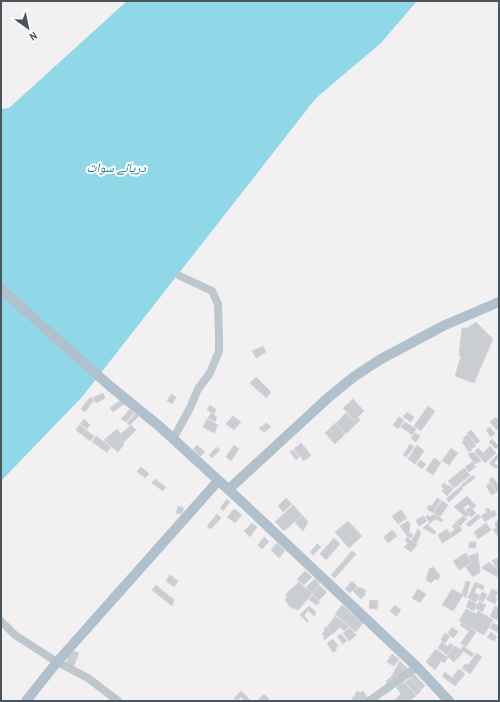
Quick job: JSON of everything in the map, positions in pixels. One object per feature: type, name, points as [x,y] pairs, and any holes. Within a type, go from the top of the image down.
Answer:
[{"type":"main road","points":[[1,289],[111,387],[174,439],[417,667],[450,701]]},
{"type":"main road","points":[[228,489],[330,396],[355,376],[381,359],[432,332],[499,302]]},
{"type":"main road","points":[[26,701],[57,662],[218,481]]},
{"type":"street","points":[[174,439],[198,389],[210,373],[219,350],[220,333],[218,304],[212,291],[180,276]]},
{"type":"street","points":[[1,621],[15,635],[57,662],[88,678],[118,701]]},
{"type":"street","points":[[369,701],[417,667]]},
{"type":"water","name":"دریائے سوات","points":[[127,1],[417,1],[381,43],[316,98],[82,397],[1,481],[1,109],[9,108]]},
{"type":"building","points":[[476,322],[493,339],[474,383],[455,376],[461,356],[459,355],[462,328],[467,328]]},
{"type":"building","points":[[263,346],[266,352],[256,358],[252,351]]},
{"type":"building","points":[[256,377],[271,392],[266,398],[250,383]]},
{"type":"building","points":[[103,393],[105,398],[96,403],[93,398]]},
{"type":"building","points":[[171,394],[176,397],[172,404],[167,401]]},
{"type":"building","points":[[90,397],[94,400],[85,412],[81,409]]},
{"type":"building","points":[[353,399],[364,411],[354,420],[343,408]]},
{"type":"building","points":[[121,400],[124,404],[113,412],[110,408]]},
{"type":"building","points":[[210,405],[216,409],[214,414],[207,410]]},
{"type":"building","points":[[428,406],[435,411],[421,431],[414,426]]},
{"type":"building","points":[[130,409],[134,413],[126,422],[121,419]]},
{"type":"building","points":[[407,412],[414,417],[411,422],[403,417]]},
{"type":"building","points":[[136,413],[139,416],[130,425],[127,423]]},
{"type":"building","points":[[211,413],[217,417],[215,422],[208,418]]},
{"type":"building","points":[[346,413],[354,421],[358,417],[360,420],[346,434],[336,423]]},
{"type":"building","points":[[233,416],[241,422],[234,430],[226,424]]},
{"type":"building","points":[[399,417],[404,420],[398,429],[393,425]]},
{"type":"building","points":[[496,417],[499,421],[499,428],[497,430],[490,422]]},
{"type":"building","points":[[84,419],[90,425],[87,429],[80,424]]},
{"type":"building","points":[[207,419],[218,425],[214,433],[203,427]]},
{"type":"building","points":[[405,422],[416,429],[412,435],[401,427]]},
{"type":"building","points":[[267,423],[271,427],[264,432],[259,428]]},
{"type":"building","points":[[335,423],[345,434],[335,444],[325,433]]},
{"type":"building","points":[[79,425],[94,436],[90,441],[76,430]]},
{"type":"building","points":[[131,425],[136,430],[123,443],[119,440],[123,437],[121,434]]},
{"type":"building","points":[[490,427],[495,434],[491,437],[486,430]]},
{"type":"building","points":[[117,429],[123,437],[119,440],[124,444],[118,452],[104,440]]},
{"type":"building","points":[[471,430],[480,441],[476,444],[467,433]]},
{"type":"building","points":[[415,433],[420,436],[416,442],[411,438]]},
{"type":"building","points":[[468,434],[476,446],[471,449],[463,438]]},
{"type":"building","points":[[96,436],[111,447],[107,452],[92,442]]},
{"type":"building","points":[[492,439],[499,446],[496,449],[489,442]]},
{"type":"building","points":[[464,440],[472,450],[469,452],[462,442]]},
{"type":"building","points":[[301,443],[311,455],[304,461],[294,449]]},
{"type":"building","points":[[410,444],[414,447],[406,457],[403,455]]},
{"type":"building","points":[[197,445],[205,452],[200,456],[193,449]]},
{"type":"building","points":[[234,445],[239,449],[231,461],[226,457]]},
{"type":"building","points":[[417,445],[424,451],[415,464],[408,459]]},
{"type":"building","points":[[490,446],[496,453],[485,463],[475,451],[478,448],[483,453]]},
{"type":"building","points":[[217,447],[220,450],[212,458],[209,455]]},
{"type":"building","points":[[451,448],[458,453],[449,465],[442,461]]},
{"type":"building","points":[[293,450],[299,457],[296,460],[290,452]]},
{"type":"building","points":[[475,453],[481,461],[475,464],[468,454]]},
{"type":"building","points":[[498,454],[499,460],[498,459],[494,463],[498,466],[496,469],[489,463]]},
{"type":"building","points":[[434,458],[441,463],[433,475],[426,470]]},
{"type":"building","points":[[420,460],[426,464],[422,469],[417,465]]},
{"type":"building","points":[[472,462],[476,467],[469,472],[465,467]]},
{"type":"building","points":[[141,467],[149,474],[145,478],[137,471]]},
{"type":"building","points":[[464,468],[470,475],[454,488],[448,481]]},
{"type":"building","points":[[473,475],[475,478],[463,487],[461,485]]},
{"type":"building","points":[[493,477],[499,487],[499,491],[497,492],[489,480]]},
{"type":"building","points":[[155,479],[166,487],[163,491],[152,483]]},
{"type":"building","points":[[444,483],[453,489],[447,496],[442,491],[444,489],[441,486]]},
{"type":"building","points":[[490,483],[496,492],[492,495],[486,486]]},
{"type":"building","points":[[461,486],[463,489],[449,502],[446,499]]},
{"type":"building","points":[[467,496],[476,506],[473,509],[468,504],[463,508],[469,515],[466,517],[454,507]]},
{"type":"building","points":[[286,498],[292,504],[283,512],[278,506]]},
{"type":"building","points":[[437,498],[441,500],[433,513],[427,509],[429,505],[432,506]]},
{"type":"building","points":[[227,499],[230,502],[223,511],[220,508]]},
{"type":"building","points":[[442,501],[448,505],[440,517],[434,513]]},
{"type":"building","points":[[293,505],[302,515],[284,531],[275,522]]},
{"type":"building","points":[[178,506],[184,508],[181,514],[176,513]]},
{"type":"building","points":[[470,507],[476,513],[471,517],[466,510]]},
{"type":"building","points":[[488,508],[491,512],[494,510],[497,515],[492,518],[485,510]]},
{"type":"building","points":[[234,509],[242,515],[235,523],[227,517]]},
{"type":"building","points":[[401,510],[407,518],[398,524],[392,516]]},
{"type":"building","points":[[487,512],[491,518],[485,522],[481,516]]},
{"type":"building","points":[[217,514],[221,518],[211,529],[207,526]]},
{"type":"building","points":[[434,514],[443,520],[442,522],[435,519],[428,525],[436,532],[434,534],[423,528],[430,522],[425,517],[428,515],[430,517]]},
{"type":"building","points":[[478,514],[481,517],[469,527],[466,524]]},
{"type":"building","points":[[302,515],[308,522],[303,531],[295,522]]},
{"type":"building","points":[[423,516],[427,521],[419,526],[416,520]]},
{"type":"building","points":[[463,516],[467,519],[460,526],[455,523]]},
{"type":"building","points":[[499,519],[499,537],[493,530],[496,528],[495,523]]},
{"type":"building","points":[[348,521],[362,536],[349,548],[335,532]]},
{"type":"building","points":[[408,521],[410,524],[409,532],[413,535],[411,538],[407,536],[400,526]]},
{"type":"building","points":[[252,523],[257,527],[250,537],[244,531]]},
{"type":"building","points":[[486,523],[491,530],[478,539],[474,532]]},
{"type":"building","points":[[455,524],[462,530],[452,537],[450,533],[455,530],[452,526]]},
{"type":"building","points":[[418,529],[421,533],[416,544],[412,540]]},
{"type":"building","points":[[447,529],[452,537],[442,543],[438,535]]},
{"type":"building","points":[[392,530],[397,536],[388,543],[384,537]]},
{"type":"building","points":[[264,537],[269,542],[262,549],[258,545]]},
{"type":"building","points":[[407,537],[417,545],[411,552],[404,547],[408,543],[405,540]]},
{"type":"building","points":[[334,538],[340,544],[326,560],[320,554]]},
{"type":"building","points":[[469,542],[476,542],[476,548],[469,548]]},
{"type":"building","points":[[277,543],[285,551],[279,558],[271,550]]},
{"type":"building","points":[[317,544],[321,547],[313,555],[310,552]]},
{"type":"building","points":[[352,551],[356,554],[335,578],[331,575]]},
{"type":"building","points":[[466,553],[471,563],[459,570],[453,561]]},
{"type":"building","points":[[478,553],[480,572],[473,577],[466,567],[472,563],[468,556]]},
{"type":"building","points":[[497,558],[499,561],[499,570],[492,561]]},
{"type":"building","points":[[489,562],[499,571],[497,577],[482,568]]},
{"type":"building","points":[[433,567],[440,575],[438,580],[435,579],[431,583],[426,580],[429,569]]},
{"type":"building","points":[[305,571],[312,577],[304,585],[297,579]]},
{"type":"building","points":[[170,575],[178,581],[174,587],[166,581]]},
{"type":"building","points":[[315,579],[320,584],[312,593],[306,587]]},
{"type":"building","points":[[352,581],[357,586],[350,593],[345,589]]},
{"type":"building","points":[[466,581],[470,582],[466,598],[462,594]]},
{"type":"building","points":[[299,582],[312,594],[298,610],[290,607],[285,600],[287,597],[286,594]]},
{"type":"building","points":[[475,582],[484,586],[483,590],[477,587],[474,593],[479,595],[476,602],[468,598]]},
{"type":"building","points":[[156,585],[174,600],[172,606],[152,590]]},
{"type":"building","points":[[320,586],[327,592],[319,600],[312,593]]},
{"type":"building","points":[[358,587],[363,588],[366,591],[364,593],[366,594],[361,599],[353,591]]},
{"type":"building","points":[[418,589],[426,594],[420,603],[412,598]]},
{"type":"building","points":[[452,589],[463,595],[453,611],[442,605]]},
{"type":"building","points":[[492,589],[498,592],[495,598],[489,595]]},
{"type":"building","points":[[482,592],[487,594],[483,602],[478,600]]},
{"type":"building","points":[[313,595],[320,602],[316,605],[309,599]]},
{"type":"building","points":[[489,595],[497,599],[495,604],[486,599]]},
{"type":"building","points":[[370,600],[378,601],[377,609],[369,608]]},
{"type":"building","points":[[469,600],[477,604],[474,611],[466,607]]},
{"type":"building","points":[[479,602],[486,605],[482,612],[476,608]]},
{"type":"building","points":[[342,605],[363,623],[356,632],[335,614]]},
{"type":"building","points":[[395,605],[401,610],[396,616],[390,611]]},
{"type":"building","points":[[309,606],[316,612],[314,616],[308,610],[304,616],[309,621],[307,622],[300,615]]},
{"type":"building","points":[[495,606],[499,608],[499,621],[490,616]]},
{"type":"building","points":[[466,609],[476,614],[478,611],[493,620],[484,635],[459,621]]},
{"type":"building","points":[[335,616],[349,627],[344,631],[340,627],[333,634],[327,627]]},
{"type":"building","points":[[462,623],[476,632],[466,647],[461,643],[469,631],[460,625]]},
{"type":"building","points":[[493,623],[499,626],[499,633],[490,628]]},
{"type":"building","points":[[327,627],[332,634],[324,640],[323,638],[325,637],[322,634],[325,631],[324,629]]},
{"type":"building","points":[[452,627],[458,632],[453,638],[448,633]]},
{"type":"building","points":[[350,628],[356,635],[349,641],[343,633]]},
{"type":"building","points":[[491,632],[497,637],[494,641],[487,637]]},
{"type":"building","points":[[445,633],[450,636],[445,643],[441,640]]},
{"type":"building","points":[[341,634],[347,641],[343,644],[337,636]]},
{"type":"building","points":[[333,639],[338,646],[335,648],[337,650],[333,652],[327,643]]},
{"type":"building","points":[[442,642],[448,647],[450,643],[454,646],[447,655],[438,648]]},
{"type":"building","points":[[455,646],[460,650],[455,657],[457,658],[454,662],[447,656]]},
{"type":"building","points":[[463,646],[474,654],[472,657],[463,651],[458,659],[455,657]]},
{"type":"building","points":[[436,649],[448,658],[444,663],[441,661],[435,670],[426,662]]},
{"type":"building","points":[[71,650],[79,653],[73,668],[65,665]]},
{"type":"building","points":[[477,653],[482,657],[470,674],[462,668],[465,664],[468,665]]},
{"type":"building","points":[[392,654],[399,659],[394,666],[387,662]]},
{"type":"building","points":[[400,661],[410,671],[389,685],[386,681],[391,677]]},
{"type":"building","points":[[459,669],[465,674],[455,686],[442,676],[445,672],[452,678]]},
{"type":"building","points":[[413,673],[425,686],[421,690],[409,677]]},
{"type":"building","points":[[410,678],[421,691],[417,695],[405,682]]},
{"type":"building","points":[[404,682],[416,696],[409,701],[396,687]]},
{"type":"building","points":[[241,691],[251,701],[245,701],[241,697],[237,701],[234,698]]},
{"type":"building","points":[[358,691],[360,693],[363,691],[369,700],[353,701],[352,698]]},
{"type":"building","points":[[264,694],[269,699],[267,701],[257,701]]},
{"type":"building","points":[[401,694],[408,701],[395,700]]}]
